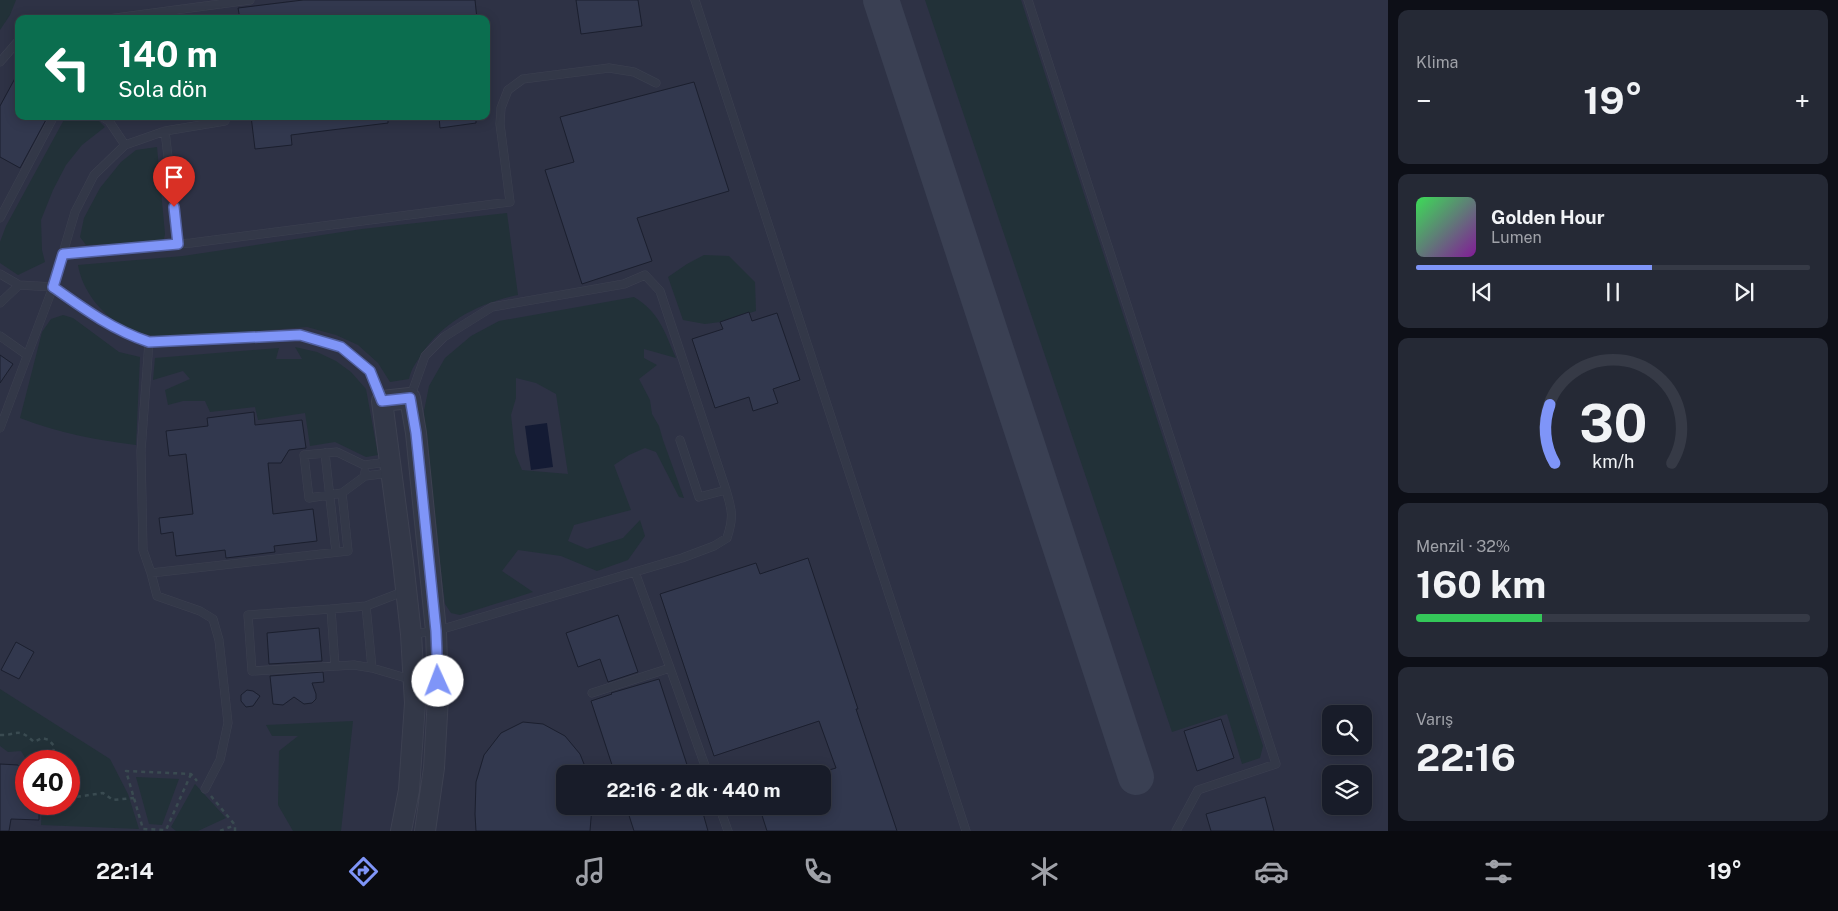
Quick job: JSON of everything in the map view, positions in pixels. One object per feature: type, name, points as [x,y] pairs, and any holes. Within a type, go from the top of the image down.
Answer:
[{"type":"street","points":[[401,831],[409,790],[415,703],[414,680],[411,634],[382,401],[410,398],[416,433],[436,631],[438,706],[434,768],[425,831]]},
{"type":"lane","points":[[138,15],[250,0]]},
{"type":"lane","points":[[694,0],[966,831]]},
{"type":"lane","points":[[1028,0],[1276,764],[1198,790],[1176,831]]},
{"type":"lane","points":[[0,62],[15,45]]},
{"type":"lane","points":[[63,254],[178,244],[510,202],[500,124],[501,108],[508,90],[523,80],[609,68],[634,72],[656,83]]},
{"type":"lane","points":[[0,218],[52,120]]},
{"type":"lane","points":[[107,120],[125,145]]},
{"type":"lane","points":[[0,428],[53,287],[75,212],[94,175],[125,145],[165,131],[225,121]]},
{"type":"lane","points":[[165,131],[178,244]]},
{"type":"lane","points":[[0,274],[19,285],[53,287],[96,317],[126,334],[149,342],[300,335],[341,347],[370,371],[382,401]]},
{"type":"lane","points":[[410,398],[425,356],[444,337],[492,307],[624,284],[645,275],[660,291],[733,511],[732,523],[727,538],[714,546],[636,572],[436,631],[411,634]]},
{"type":"lane","points":[[0,303],[19,285]]},
{"type":"lane","points":[[0,336],[27,355]]},
{"type":"lane","points":[[149,342],[141,451],[143,550],[157,596],[200,611],[213,619],[218,640],[228,724],[220,760],[205,790]]},
{"type":"lane","points":[[680,440],[699,497],[726,490]]},
{"type":"lane","points":[[337,452],[364,465],[391,467],[365,476],[342,493],[309,498],[304,456],[337,452]]},
{"type":"lane","points":[[325,453],[336,552]]},
{"type":"lane","points":[[364,465],[365,476]]},
{"type":"lane","points":[[151,574],[348,551],[342,493]]},
{"type":"lane","points":[[636,572],[705,765]]},
{"type":"lane","points":[[406,591],[366,606],[248,615],[252,671],[354,665],[414,680]]},
{"type":"lane","points":[[366,606],[372,668]]},
{"type":"lane","points":[[331,609],[335,666]]},
{"type":"lane","points":[[592,692],[670,668]]},
{"type":"lane","points":[[722,815],[728,831]]},
{"type":"path","points":[[0,735],[14,732],[22,733],[34,742],[42,738],[49,740],[54,746],[53,750]]},
{"type":"path","points":[[191,774],[166,830],[143,829],[126,771],[191,774],[235,825],[235,831]]},
{"type":"path","points":[[80,796],[102,793],[112,800],[134,798]]},
{"type":"path","points":[[220,831],[235,825]]},
{"type":"shaded area","points":[[0,0],[1388,0],[1388,831],[0,831]]},
{"type":"shaded area","points":[[0,0],[16,0],[10,15],[0,30]]},
{"type":"shaded area","points":[[925,0],[1021,0],[1263,746],[1260,758],[1242,764],[1227,714],[1172,732]]},
{"type":"shaded area","points":[[64,120],[98,120],[105,127],[82,145],[66,165],[41,220],[42,250],[45,262],[18,275],[0,263],[0,242],[6,226]]},
{"type":"shaded area","points":[[157,147],[164,239],[157,242],[86,245],[80,237],[84,218],[100,188],[121,162],[136,150]]},
{"type":"shaded area","points":[[507,213],[518,295],[490,303],[451,323],[440,332],[421,355],[409,379],[390,382],[378,363],[358,345],[336,335],[307,327],[168,338],[133,331],[115,321],[100,308],[88,292],[78,265],[183,256],[362,229]]},
{"type":"shaded area","points":[[704,255],[729,256],[755,282],[756,311],[720,322],[705,324],[683,320],[668,277]]},
{"type":"shaded area","points":[[634,297],[650,309],[660,323],[676,358],[644,349],[644,358],[657,365],[639,379],[650,400],[652,414],[659,426],[684,498],[679,497],[656,452],[645,448],[629,455],[614,465],[631,510],[574,525],[568,541],[587,549],[623,538],[640,520],[645,536],[628,560],[597,571],[561,556],[518,550],[502,571],[533,592],[460,615],[451,613],[445,604],[426,447],[424,411],[429,386],[445,358],[471,336],[499,321]],"holes":[[[516,378],[536,383],[556,394],[568,474],[522,470],[515,453],[511,415],[516,398]]]},
{"type":"shaded area","points":[[63,315],[73,318],[119,352],[140,357],[136,445],[77,435],[20,418],[42,332],[51,319]]},
{"type":"shaded area","points":[[295,347],[317,352],[336,361],[351,372],[366,389],[378,455],[366,457],[335,442],[310,446],[305,413],[258,420],[255,407],[210,412],[205,401],[183,401],[168,405],[165,390],[190,379],[183,371],[153,380],[155,358],[279,348],[276,359],[302,359]]},
{"type":"shaded area","points":[[547,423],[553,467],[531,470],[525,426]]},
{"type":"shaded area","points":[[0,689],[110,759],[128,794],[139,829],[41,825],[41,815],[80,815],[80,750],[15,750],[8,752],[0,746]]},
{"type":"shaded area","points":[[353,721],[341,831],[293,831],[278,805],[279,751],[298,736],[272,736],[266,725]]},
{"type":"shaded area","points":[[136,777],[179,779],[162,825],[149,824]]},
{"type":"shaded area","points":[[195,784],[226,818],[198,831],[176,831],[171,827]]},
{"type":"building","points":[[303,0],[475,0],[477,15],[239,15],[238,8]]},
{"type":"building","points":[[576,0],[638,0],[642,26],[581,34]]},
{"type":"building","points":[[15,78],[15,120],[46,120],[20,168],[0,157],[0,106]]},
{"type":"building","points":[[694,82],[729,191],[637,218],[652,261],[582,284],[545,170],[574,162],[560,117]]},
{"type":"building","points":[[251,120],[388,120],[388,123],[291,135],[292,145],[255,149]]},
{"type":"building","points":[[439,120],[476,120],[476,123],[440,128]]},
{"type":"building","points":[[749,312],[752,321],[777,313],[800,380],[773,389],[778,403],[753,411],[749,397],[715,408],[692,339],[723,329],[720,322]]},
{"type":"building","points":[[0,355],[13,364],[0,383]]},
{"type":"building","points":[[254,412],[255,425],[302,420],[306,448],[289,450],[281,463],[268,463],[273,514],[313,509],[317,541],[274,546],[275,552],[226,558],[225,550],[176,556],[173,532],[161,534],[159,518],[193,514],[186,454],[169,456],[166,431],[208,426],[207,418]]},
{"type":"building","points":[[808,558],[897,831],[767,831],[762,815],[831,815],[831,769],[836,768],[819,721],[714,756],[660,594],[756,563],[760,574]]},
{"type":"building","points":[[618,615],[638,672],[608,682],[600,659],[578,667],[566,633]]},
{"type":"building","points":[[319,628],[322,661],[269,664],[267,633]]},
{"type":"building","points":[[16,642],[34,652],[19,679],[1,670]]},
{"type":"building","points":[[323,672],[324,682],[312,683],[316,699],[312,703],[304,704],[294,697],[283,705],[273,704],[270,676]]},
{"type":"building","points":[[659,679],[687,765],[612,765],[591,701]]},
{"type":"building","points":[[247,690],[253,691],[260,696],[253,706],[246,707],[241,701],[241,695]]},
{"type":"building","points":[[1221,719],[1234,758],[1197,771],[1184,731]]},
{"type":"building","points":[[523,722],[543,724],[565,736],[580,754],[584,765],[556,765],[556,815],[591,815],[590,831],[476,831],[476,782],[484,755],[501,733]]},
{"type":"building","points":[[0,764],[15,765],[15,815],[39,815],[39,820],[11,819],[9,831],[0,831]]},
{"type":"building","points":[[1265,797],[1274,831],[1211,831],[1206,814]]},
{"type":"building","points":[[629,815],[704,815],[708,831],[634,831]]},
{"type":"taxiway","points":[[881,0],[1136,777]]},
{"type":"route","points":[[174,207],[178,244],[63,254],[53,287],[96,317],[126,334],[149,342],[162,343],[300,335],[341,347],[370,371],[382,401],[410,398],[416,433],[436,631],[438,681]]}]
